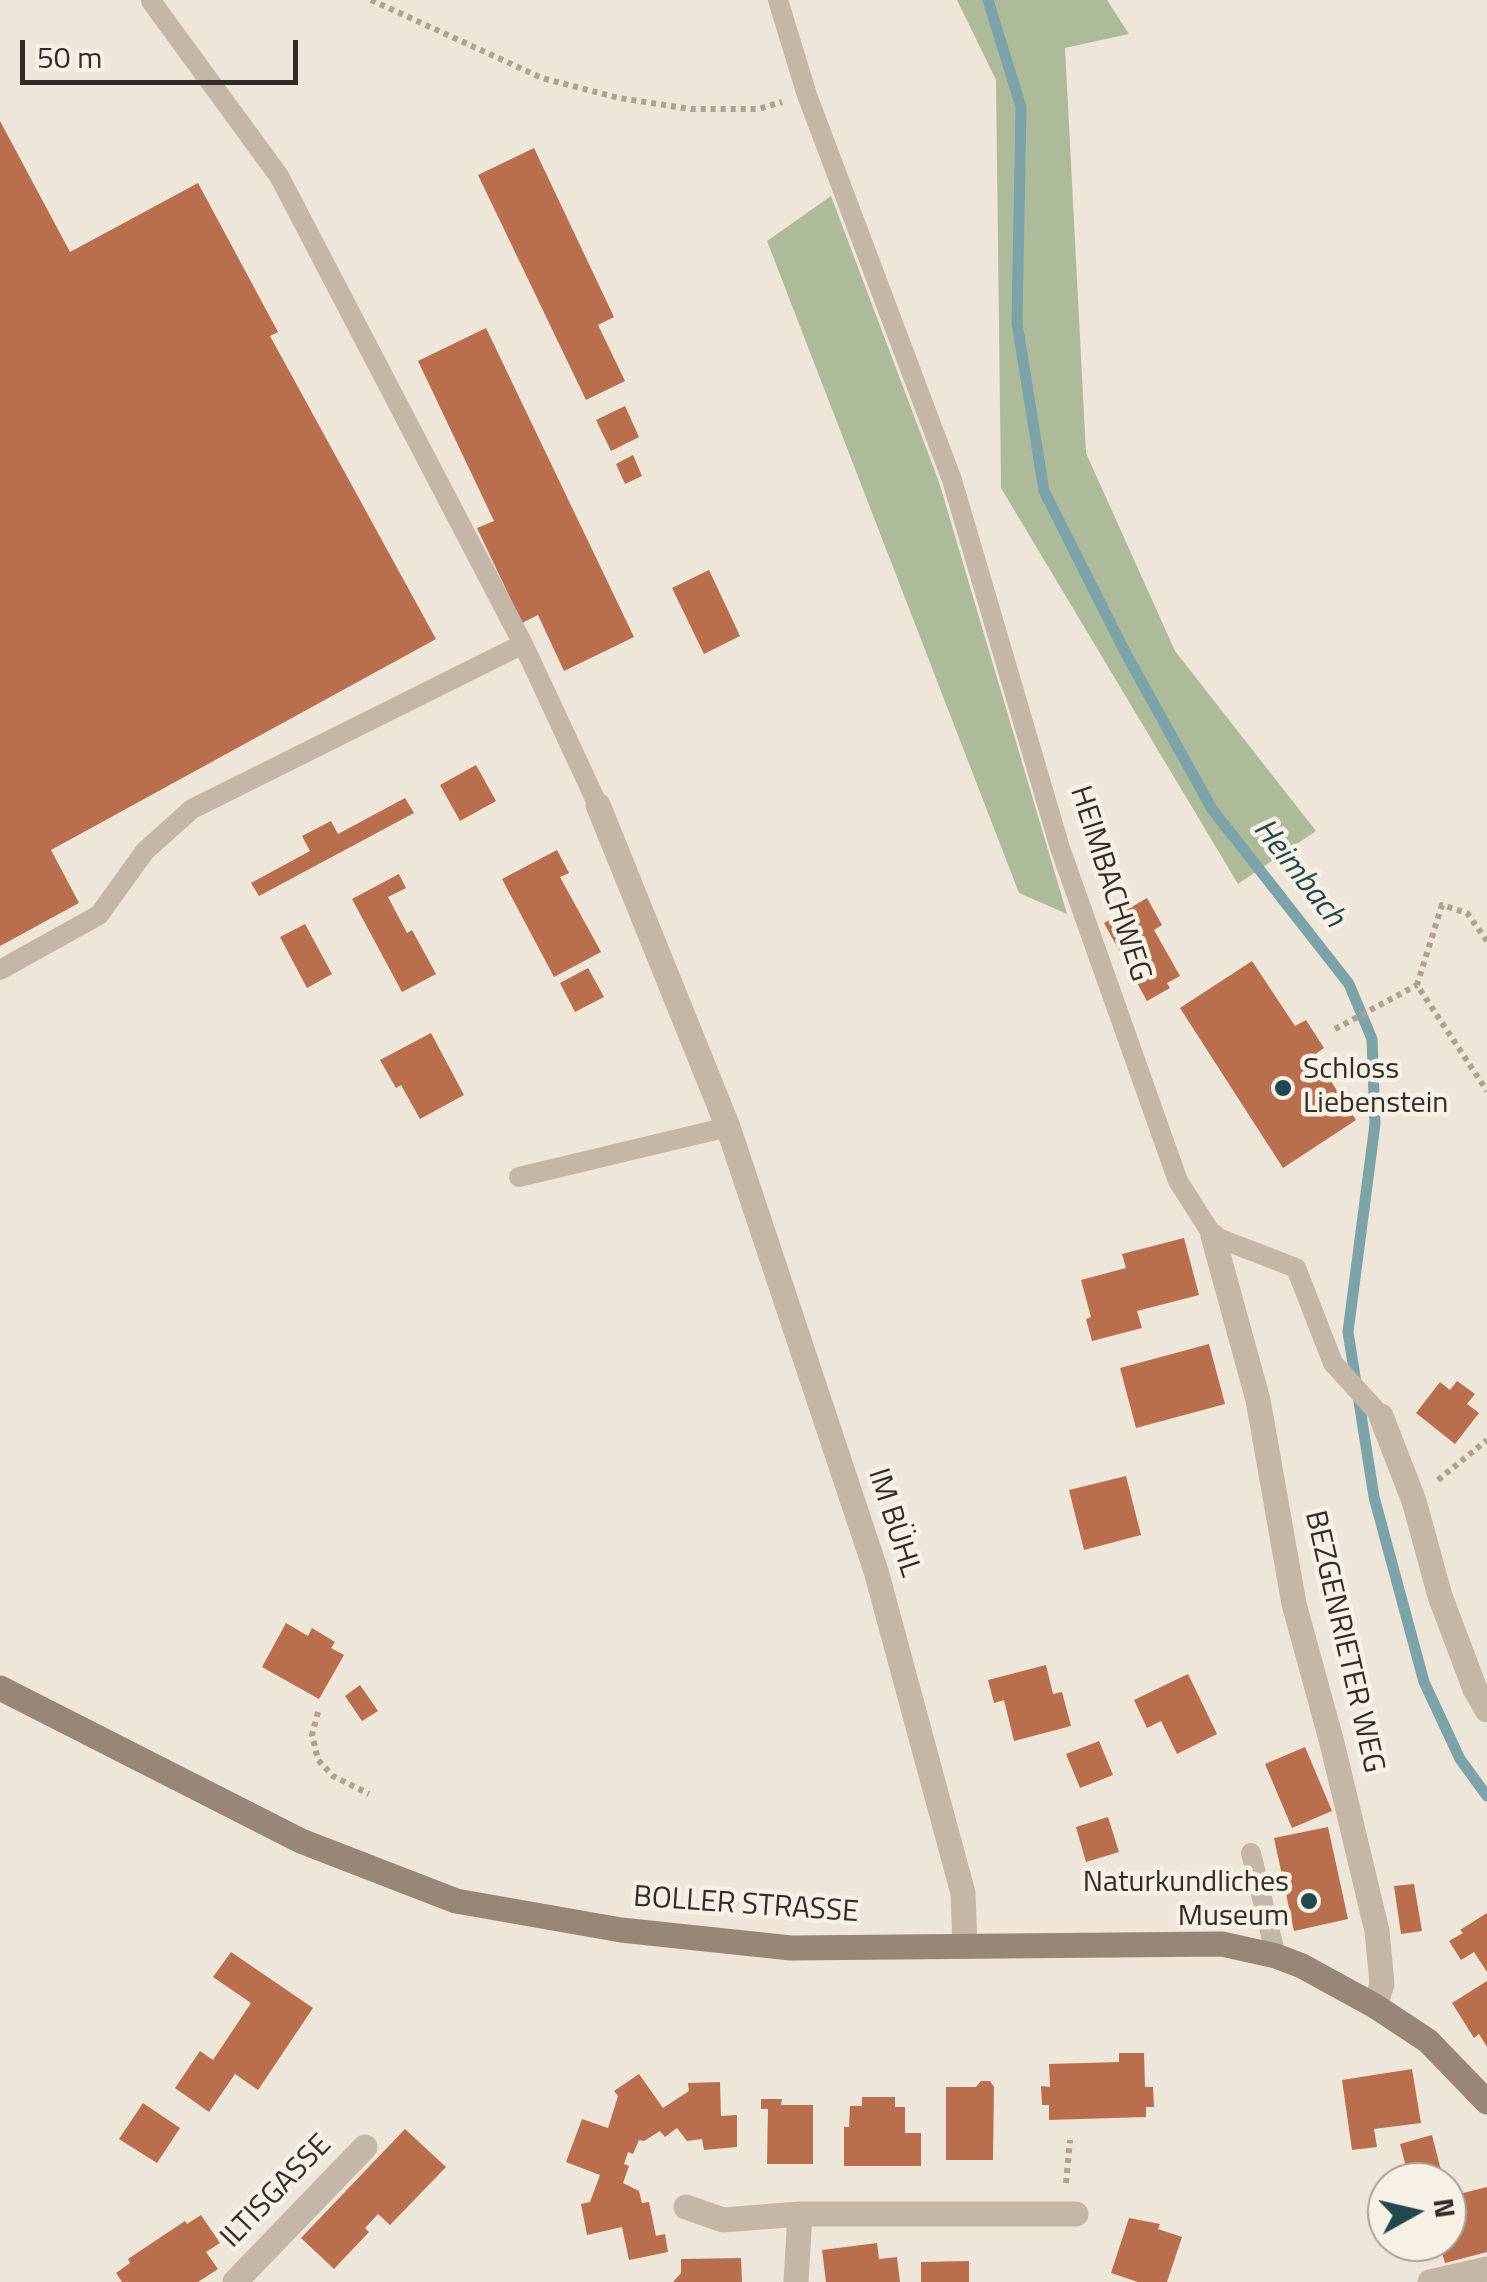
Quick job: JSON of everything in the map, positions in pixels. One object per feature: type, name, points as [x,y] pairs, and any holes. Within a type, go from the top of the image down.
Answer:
[{"type":"main road","name":"BOLLER STRASSE","points":[[0,1688],[301,1841],[456,1901],[621,1930],[791,1948],[1222,1944],[1276,1956],[1375,2006],[1428,2041],[1487,2102]]},
{"type":"street","name":"IM BÜHL","points":[[598,805],[728,1127],[876,1571],[962,1893],[965,1946]]},
{"type":"street","name":"BEZGENRIETER WEG","points":[[1214,1236],[1258,1400],[1294,1604],[1377,1930],[1382,1984],[1375,2006]]},
{"type":"street","points":[[1381,1416],[1414,1501],[1440,1596],[1475,1690],[1487,1710]]},
{"type":"street","name":"ILTISGASSE","points":[[235,2282],[365,2147]]},
{"type":"street","points":[[686,2206],[723,2220],[800,2214],[1070,2214]]},
{"type":"street","points":[[796,2282],[800,2214]]},
{"type":"street","points":[[1430,2282],[1487,2269]]},
{"type":"lane","name":"HEIMBACHWEG","points":[[778,0],[807,95],[952,480],[1060,848],[1111,994],[1178,1181],[1214,1236]]},
{"type":"lane","points":[[151,1],[279,176],[523,644],[598,805]]},
{"type":"lane","points":[[0,970],[98,915],[144,851],[192,809],[523,644]]},
{"type":"lane","points":[[519,1178],[728,1127]]},
{"type":"lane","points":[[1214,1236],[1296,1268],[1332,1364],[1381,1416]]},
{"type":"lane","points":[[1251,1853],[1276,1956]]},
{"type":"path","points":[[371,0],[542,78],[619,98],[690,109],[758,109],[807,95]]},
{"type":"path","points":[[1336,1029],[1417,985],[1442,905],[1467,913],[1487,940]]},
{"type":"path","points":[[1417,985],[1487,1091]]},
{"type":"path","points":[[1414,1501],[1487,1440]]},
{"type":"path","points":[[318,1712],[312,1735],[318,1760],[332,1776],[370,1794]]},
{"type":"path","points":[[1070,2140],[1070,2214]]},
{"type":"green space","points":[[957,0],[1107,0],[1129,34],[1065,48],[1086,453],[1175,651],[1316,831],[1238,884],[1001,488],[996,80]]},
{"type":"green space","points":[[831,196],[939,482],[1067,914],[1019,893],[767,241]]},
{"type":"building","points":[[0,121],[70,252],[198,183],[278,332],[270,336],[436,639],[51,850],[79,903],[0,946]]},
{"type":"building","points":[[534,148],[614,317],[598,325],[625,381],[586,400],[478,175]]},
{"type":"building","points":[[486,328],[634,637],[564,671],[538,615],[522,623],[477,528],[494,521],[418,361]]},
{"type":"building","points":[[625,406],[639,437],[611,451],[596,420]]},
{"type":"building","points":[[633,455],[642,476],[625,484],[616,464]]},
{"type":"building","points":[[709,570],[740,636],[704,654],[672,588]]},
{"type":"building","points":[[476,765],[496,801],[460,821],[440,785]]},
{"type":"building","points":[[405,798],[414,813],[259,896],[251,883],[310,851],[302,836],[331,821],[338,834]]},
{"type":"building","points":[[557,850],[569,873],[560,877],[601,952],[554,977],[502,879]]},
{"type":"building","points":[[399,874],[406,888],[388,897],[436,974],[402,992],[352,899]]},
{"type":"building","points":[[1147,898],[1162,925],[1154,930],[1180,976],[1167,983],[1170,988],[1147,1001],[1104,923]]},
{"type":"building","points":[[305,924],[332,974],[307,988],[280,937]]},
{"type":"building","name":"Schloss Liebenstein","points":[[1252,961],[1295,1026],[1306,1020],[1324,1048],[1314,1055],[1356,1120],[1283,1168],[1180,1008]]},
{"type":"building","points":[[588,968],[604,997],[575,1012],[560,983]]},
{"type":"building","points":[[431,1033],[464,1095],[420,1119],[401,1085],[396,1088],[380,1060]]},
{"type":"building","points":[[1184,1238],[1199,1295],[1137,1311],[1142,1328],[1092,1341],[1086,1319],[1091,1317],[1081,1280],[1126,1268],[1122,1254]]},
{"type":"building","points":[[1209,1344],[1225,1404],[1136,1428],[1120,1368]]},
{"type":"building","points":[[1457,1381],[1475,1394],[1467,1404],[1479,1413],[1455,1444],[1416,1413],[1440,1382],[1450,1390]]},
{"type":"building","points":[[1126,1476],[1141,1535],[1084,1550],[1069,1490]]},
{"type":"building","points":[[286,1623],[308,1636],[312,1628],[335,1642],[331,1648],[344,1655],[319,1699],[262,1667]]},
{"type":"building","points":[[1046,1665],[1053,1694],[1062,1692],[1071,1726],[1014,1741],[1004,1700],[994,1703],[988,1680]]},
{"type":"building","points":[[1188,1674],[1217,1734],[1177,1754],[1161,1721],[1147,1728],[1134,1700]]},
{"type":"building","points":[[360,1685],[378,1711],[362,1721],[345,1696]]},
{"type":"building","points":[[1099,1741],[1113,1775],[1080,1788],[1066,1754]]},
{"type":"building","points":[[1305,1747],[1332,1811],[1292,1828],[1265,1764]]},
{"type":"building","points":[[1108,1817],[1119,1852],[1086,1862],[1076,1827]]},
{"type":"building","points":[[1328,1827],[1348,1919],[1294,1931],[1274,1838]]},
{"type":"building","points":[[1414,1884],[1422,1931],[1401,1934],[1394,1886]]},
{"type":"building","points":[[1487,1913],[1487,1972],[1474,1952],[1461,1960],[1449,1941]]},
{"type":"building","points":[[231,1952],[313,2008],[258,2090],[235,2074],[209,2112],[175,2088],[200,2051],[213,2060],[251,2003],[213,1977]]},
{"type":"building","points":[[1487,1981],[1487,2047],[1479,2034],[1474,2038],[1452,2003]]},
{"type":"building","points":[[1119,2053],[1144,2053],[1145,2087],[1153,2087],[1154,2107],[1146,2107],[1146,2117],[1049,2120],[1049,2105],[1042,2105],[1041,2086],[1050,2087],[1049,2064],[1119,2062]]},
{"type":"building","points":[[1412,2069],[1421,2123],[1374,2129],[1377,2147],[1352,2150],[1342,2080]]},
{"type":"building","points":[[639,2074],[663,2108],[689,2091],[688,2083],[720,2082],[721,2116],[737,2115],[737,2147],[704,2150],[702,2139],[687,2141],[677,2128],[665,2137],[660,2131],[639,2140],[633,2154],[628,2152],[624,2164],[629,2166],[623,2183],[639,2191],[642,2203],[649,2202],[656,2236],[665,2234],[668,2252],[629,2260],[622,2227],[587,2235],[581,2204],[590,2202],[600,2175],[566,2162],[582,2119],[608,2128],[618,2096],[614,2091]]},
{"type":"building","points":[[981,2081],[990,2081],[994,2087],[993,2160],[946,2160],[946,2087],[976,2087]]},
{"type":"building","points":[[862,2097],[895,2097],[895,2107],[905,2107],[905,2133],[921,2133],[921,2166],[844,2166],[844,2127],[849,2127],[850,2106],[862,2106]]},
{"type":"building","points":[[761,2099],[782,2099],[781,2105],[813,2105],[813,2164],[767,2164],[768,2109],[761,2109]]},
{"type":"building","points":[[143,2103],[180,2128],[157,2163],[119,2139]]},
{"type":"building","points":[[405,2129],[446,2167],[390,2225],[378,2214],[365,2228],[369,2232],[334,2269],[301,2238]]},
{"type":"building","points":[[1432,2135],[1439,2162],[1405,2162],[1400,2144]]},
{"type":"building","points":[[1487,2187],[1487,2252],[1467,2257],[1467,2192]]},
{"type":"building","points":[[201,2215],[220,2243],[206,2252],[218,2269],[198,2282],[122,2282],[116,2273],[130,2263],[128,2259],[185,2221],[187,2224]]},
{"type":"building","points":[[1129,2218],[1160,2224],[1158,2229],[1182,2237],[1167,2282],[1138,2282],[1111,2273]]},
{"type":"building","points":[[877,2243],[879,2259],[897,2257],[900,2282],[826,2282],[822,2250]]},
{"type":"building","points":[[741,2258],[742,2282],[673,2282],[681,2273],[681,2259]]},
{"type":"building","points":[[969,2261],[969,2282],[921,2282],[921,2262]]},
{"type":"waterway","name":"Heimbach","points":[[988,0],[1021,107],[1017,323],[1044,491],[1125,652],[1212,809],[1349,984],[1372,1039],[1375,1124],[1348,1332],[1374,1497],[1424,1682],[1460,1759],[1487,1796]]},
{"type":"place","name":"Schloss Liebenstein","points":[[1283,1088]]},
{"type":"place","name":"Naturkundliches Museum","points":[[1309,1901]]}]
